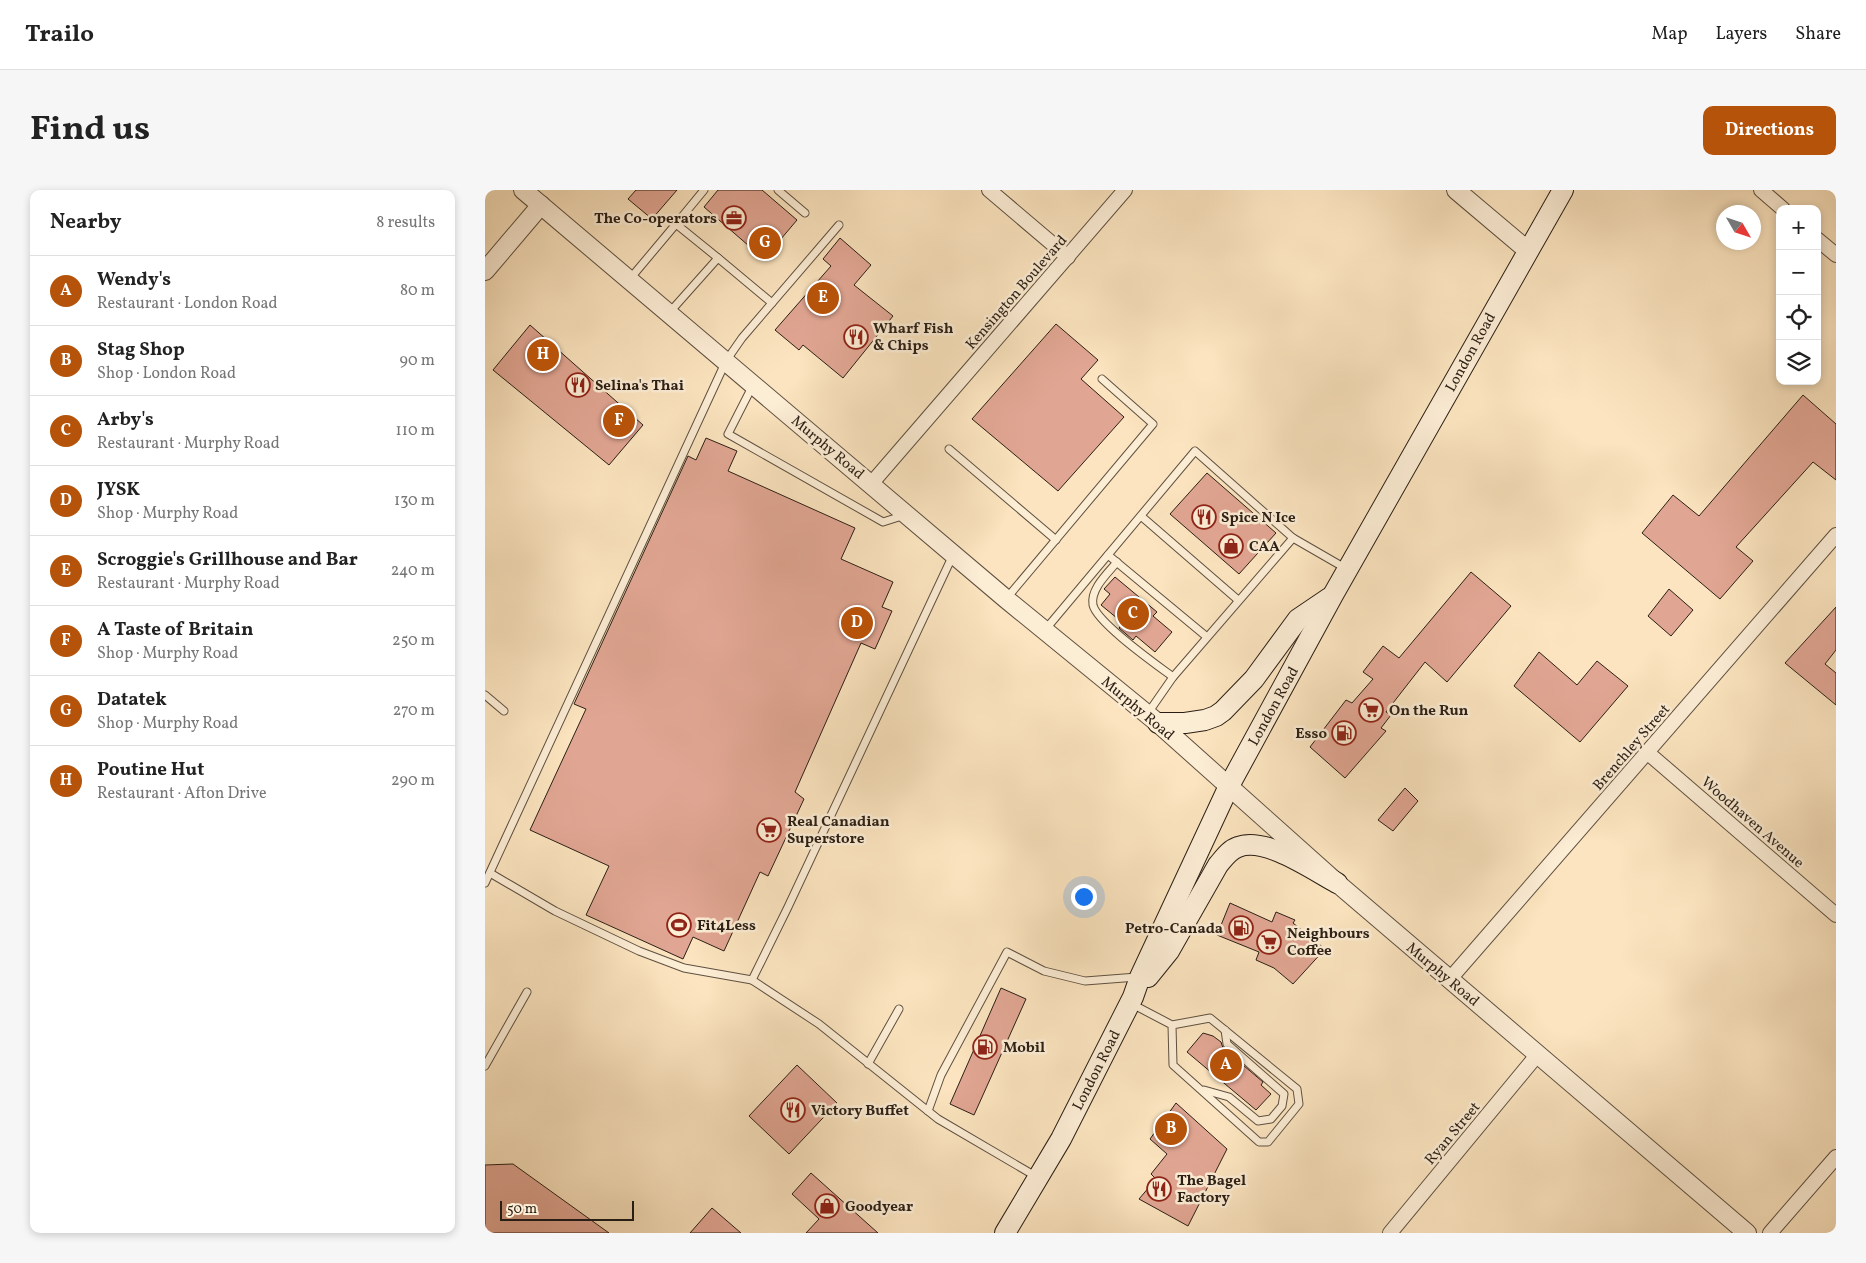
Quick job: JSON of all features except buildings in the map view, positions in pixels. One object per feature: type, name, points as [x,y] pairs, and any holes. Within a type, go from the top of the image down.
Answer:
[{"type":"main road","name":"London Road","points":[[1005,1233],[1061,1139],[1131,999],[1229,786],[1347,570],[1527,250],[1563,190]]},
{"type":"main road","points":[[1152,718],[1185,723],[1216,716],[1254,678],[1298,619],[1333,595]]},
{"type":"main road","points":[[1131,999],[1169,951],[1218,865],[1233,849],[1247,845],[1266,846],[1337,884]]},
{"type":"street","name":"Murphy Road","points":[[523,190],[1044,631],[1152,718],[1337,884],[1747,1233]]},
{"type":"street","points":[[989,190],[1068,257]]},
{"type":"street","name":"Kensington Boulevard","points":[[871,484],[1125,190]]},
{"type":"street","points":[[1456,190],[1527,250]]},
{"type":"street","points":[[1761,190],[1778,205]]},
{"type":"street","points":[[485,271],[541,205]]},
{"type":"street","points":[[1821,242],[1836,255]]},
{"type":"street","name":"Brenchley Street","points":[[1449,980],[1836,535]]},
{"type":"street","name":"Woodhaven Avenue","points":[[1648,753],[1836,915]]},
{"type":"street","name":"Ryan Street","points":[[1390,1233],[1538,1054]]},
{"type":"street","points":[[1770,1233],[1836,1157]]},
{"type":"lane","points":[[629,280],[704,190]]},
{"type":"lane","points":[[778,190],[805,213]]},
{"type":"lane","points":[[676,224],[772,303]]},
{"type":"lane","points":[[485,883],[726,361],[742,338],[839,225]]},
{"type":"lane","points":[[669,313],[718,258]]},
{"type":"lane","points":[[1006,599],[1153,424],[1101,379]]},
{"type":"lane","points":[[753,385],[728,434],[883,522],[907,515]]},
{"type":"lane","points":[[949,449],[1056,540]]},
{"type":"lane","points":[[1044,631],[1195,451],[1293,538],[1347,570]]},
{"type":"lane","points":[[1141,516],[1238,600]]},
{"type":"lane","points":[[1152,718],[1173,677],[1293,538]]},
{"type":"lane","points":[[753,980],[953,554]]},
{"type":"lane","points":[[1108,555],[1207,637]]},
{"type":"lane","points":[[1117,562],[1100,582],[1093,605],[1099,616],[1135,648],[1173,677]]},
{"type":"lane","points":[[485,695],[504,711]]},
{"type":"lane","points":[[490,873],[555,912],[639,951],[684,968],[753,980],[819,1024],[938,1119],[1039,1178]]},
{"type":"lane","points":[[928,1111],[941,1074],[1007,952],[1043,971],[1085,981],[1140,977]]},
{"type":"lane","points":[[485,1066],[527,992]]},
{"type":"lane","points":[[1131,999],[1172,1025],[1210,1018],[1297,1089],[1299,1104],[1268,1142],[1259,1142],[1173,1064],[1172,1025]]},
{"type":"lane","points":[[868,1064],[899,1009]]},
{"type":"lane","points":[[1201,1090],[1229,1097],[1258,1121],[1271,1119],[1282,1106],[1284,1094],[1227,1044],[1225,1030]]},
{"type":"place","name":"The Co-operators","points":[[734,218]]},
{"type":"place","name":"Datatek","points":[[765,243]]},
{"type":"place","name":"Scroggie's Grillhouse and Bar","points":[[823,298]]},
{"type":"place","name":"Wharf Fish & Chips","points":[[856,337]]},
{"type":"place","name":"Poutine Hut","points":[[543,355]]},
{"type":"place","name":"Selina's Thai","points":[[578,385]]},
{"type":"place","name":"A Taste of Britain","points":[[619,421]]},
{"type":"place","name":"Spice N Ice","points":[[1204,517]]},
{"type":"place","name":"CAA","points":[[1231,546]]},
{"type":"place","name":"Arby's","points":[[1133,614]]},
{"type":"place","name":"JYSK","points":[[857,623]]},
{"type":"place","name":"On the Run","points":[[1371,710]]},
{"type":"place","name":"Esso","points":[[1344,733]]},
{"type":"place","name":"Real Canadian Superstore","points":[[769,830]]},
{"type":"place","name":"Fit4Less","points":[[679,925]]},
{"type":"place","name":"Petro-Canada","points":[[1241,928]]},
{"type":"place","name":"Neighbours Coffee","points":[[1269,942]]},
{"type":"place","name":"Mobil","points":[[985,1047]]},
{"type":"place","name":"Wendy's","points":[[1226,1065]]},
{"type":"place","name":"Victory Buffet","points":[[793,1110]]},
{"type":"place","name":"Stag Shop","points":[[1171,1129]]},
{"type":"place","name":"The Bagel Factory","points":[[1159,1189]]},
{"type":"place","name":"Goodyear","points":[[827,1206]]}]
